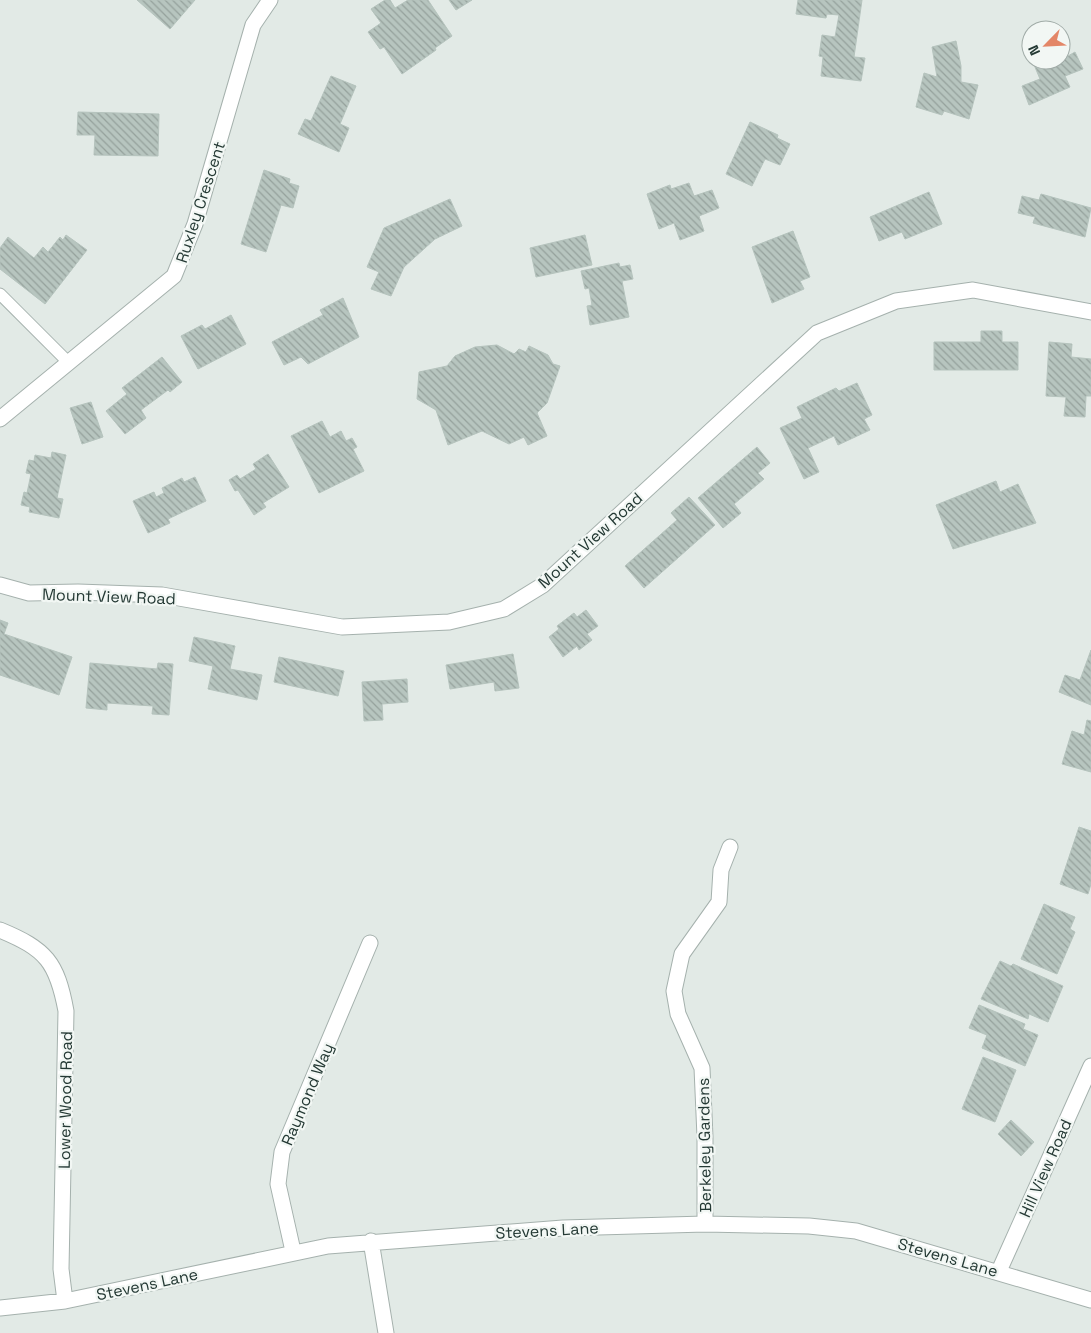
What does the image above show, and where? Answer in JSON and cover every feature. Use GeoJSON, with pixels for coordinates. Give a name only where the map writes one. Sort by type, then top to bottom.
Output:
{"type":"FeatureCollection","features":[{"type":"Feature","properties":{"kind":"street","name":"Ruxley Crescent"},"geometry":{"type":"LineString","coordinates":[[69,363],[174,276],[195,224],[253,25],[270,0]]}},
{"type":"Feature","properties":{"kind":"street","name":"Mount View Road"},"geometry":{"type":"LineString","coordinates":[[0,584],[30,593],[78,592],[162,595],[342,627],[449,622],[504,609],[543,585],[817,333],[896,301],[973,290],[1091,312]]}},
{"type":"Feature","properties":{"kind":"street"},"geometry":{"type":"LineString","coordinates":[[0,419],[69,363]]}},
{"type":"Feature","properties":{"kind":"street","name":"Berkeley Gardens"},"geometry":{"type":"LineString","coordinates":[[705,1224],[705,1137],[702,1068],[678,1014],[674,991],[682,954],[719,902],[721,870],[730,847]]}},
{"type":"Feature","properties":{"kind":"street","name":"Lower Wood Road"},"geometry":{"type":"LineString","coordinates":[[0,930],[26,941],[50,960],[61,983],[66,1011],[61,1269],[65,1301]]}},
{"type":"Feature","properties":{"kind":"street","name":"Raymond Way"},"geometry":{"type":"LineString","coordinates":[[293,1251],[278,1184],[282,1152],[370,943]]}},
{"type":"Feature","properties":{"kind":"street","name":"Hill View Road"},"geometry":{"type":"LineString","coordinates":[[999,1271],[1091,1066]]}},
{"type":"Feature","properties":{"kind":"street","name":"Stevens Lane"},"geometry":{"type":"LineString","coordinates":[[0,1308],[65,1301],[293,1251],[371,1241],[564,1228],[705,1224],[809,1226],[856,1231],[999,1271],[1091,1300]]}},
{"type":"Feature","properties":{"kind":"street"},"geometry":{"type":"LineString","coordinates":[[371,1241],[386,1333]]}},
{"type":"Feature","properties":{"kind":"lane"},"geometry":{"type":"LineString","coordinates":[[0,294],[69,363]]}},
{"type":"Feature","properties":{"kind":"building"},"geometry":{"type":"Polygon","coordinates":[[[137,0],[195,0],[170,29],[137,0]]]}},
{"type":"Feature","properties":{"kind":"building"},"geometry":{"type":"Polygon","coordinates":[[[385,0],[390,0],[395,8],[408,0],[428,0],[452,36],[402,74],[384,47],[380,49],[368,32],[381,23],[371,9],[385,0]]]}},
{"type":"Feature","properties":{"kind":"building"},"geometry":{"type":"Polygon","coordinates":[[[449,0],[472,0],[456,10],[449,0]]]}},
{"type":"Feature","properties":{"kind":"building"},"geometry":{"type":"Polygon","coordinates":[[[798,0],[862,0],[854,57],[865,58],[861,81],[821,76],[823,57],[819,56],[822,35],[835,37],[839,15],[827,14],[826,18],[796,14],[798,0]]]}},
{"type":"Feature","properties":{"kind":"building"},"geometry":{"type":"Polygon","coordinates":[[[956,41],[961,66],[961,82],[978,85],[969,119],[944,111],[942,115],[916,107],[924,73],[937,77],[932,47],[956,41]]]}},
{"type":"Feature","properties":{"kind":"building"},"geometry":{"type":"Polygon","coordinates":[[[1075,52],[1083,69],[1065,76],[1070,87],[1029,105],[1022,86],[1040,79],[1036,70],[1071,70],[1071,54],[1075,52]]]}},
{"type":"Feature","properties":{"kind":"building"},"geometry":{"type":"Polygon","coordinates":[[[331,76],[356,86],[340,124],[349,128],[339,152],[298,134],[305,119],[311,121],[331,76]]]}},
{"type":"Feature","properties":{"kind":"building"},"geometry":{"type":"Polygon","coordinates":[[[78,112],[159,114],[158,156],[94,155],[95,135],[77,135],[78,112]]]}},
{"type":"Feature","properties":{"kind":"building"},"geometry":{"type":"Polygon","coordinates":[[[750,122],[778,135],[777,138],[790,144],[780,165],[765,159],[752,186],[726,174],[750,122]]]}},
{"type":"Feature","properties":{"kind":"building"},"geometry":{"type":"Polygon","coordinates":[[[264,170],[290,179],[289,183],[299,186],[293,208],[281,205],[266,252],[241,244],[264,170]]]}},
{"type":"Feature","properties":{"kind":"building"},"geometry":{"type":"Polygon","coordinates":[[[689,183],[694,196],[712,190],[719,208],[699,216],[704,231],[680,240],[674,223],[659,229],[647,194],[670,185],[671,189],[689,183]]]}},
{"type":"Feature","properties":{"kind":"building"},"geometry":{"type":"Polygon","coordinates":[[[929,192],[942,224],[905,239],[902,232],[879,241],[870,217],[929,192]]]}},
{"type":"Feature","properties":{"kind":"building"},"geometry":{"type":"Polygon","coordinates":[[[1041,194],[1091,208],[1085,237],[1033,223],[1035,217],[1018,213],[1022,196],[1039,200],[1041,194]]]}},
{"type":"Feature","properties":{"kind":"building"},"geometry":{"type":"Polygon","coordinates":[[[450,199],[462,226],[435,239],[404,267],[391,296],[371,289],[379,272],[367,267],[384,228],[450,199]]]}},
{"type":"Feature","properties":{"kind":"building"},"geometry":{"type":"Polygon","coordinates":[[[793,231],[810,277],[800,281],[804,289],[772,303],[752,247],[793,231]]]}},
{"type":"Feature","properties":{"kind":"building"},"geometry":{"type":"Polygon","coordinates":[[[66,235],[87,250],[45,304],[0,269],[0,248],[8,237],[34,258],[43,247],[48,252],[60,237],[63,240],[66,235]]]}},
{"type":"Feature","properties":{"kind":"building"},"geometry":{"type":"Polygon","coordinates":[[[585,235],[592,265],[536,277],[530,248],[585,235]]]}},
{"type":"Feature","properties":{"kind":"building"},"geometry":{"type":"Polygon","coordinates":[[[619,263],[620,267],[630,265],[633,279],[622,281],[629,317],[590,325],[587,306],[592,305],[589,288],[585,289],[581,271],[619,263]]]}},
{"type":"Feature","properties":{"kind":"building"},"geometry":{"type":"Polygon","coordinates":[[[343,298],[359,337],[308,364],[301,357],[284,365],[272,342],[323,315],[320,310],[343,298]]]}},
{"type":"Feature","properties":{"kind":"building"},"geometry":{"type":"Polygon","coordinates":[[[231,315],[246,344],[198,369],[181,336],[202,325],[205,329],[231,315]]]}},
{"type":"Feature","properties":{"kind":"building"},"geometry":{"type":"Polygon","coordinates":[[[981,331],[1002,331],[1002,342],[1018,342],[1018,370],[934,370],[934,342],[981,342],[981,331]]]}},
{"type":"Feature","properties":{"kind":"building"},"geometry":{"type":"Polygon","coordinates":[[[1049,342],[1072,344],[1071,357],[1091,359],[1091,396],[1086,396],[1085,417],[1064,416],[1066,397],[1046,396],[1049,342]]]}},
{"type":"Feature","properties":{"kind":"building"},"geometry":{"type":"Polygon","coordinates":[[[497,345],[514,354],[519,349],[526,352],[529,346],[548,355],[553,364],[560,366],[547,403],[537,413],[547,436],[528,445],[524,437],[509,444],[482,431],[448,445],[436,410],[417,399],[419,372],[447,366],[455,356],[475,347],[497,345]]]}},
{"type":"Feature","properties":{"kind":"building"},"geometry":{"type":"Polygon","coordinates":[[[162,357],[182,382],[141,410],[146,418],[125,434],[106,411],[127,394],[122,388],[162,357]]]}},
{"type":"Feature","properties":{"kind":"building"},"geometry":{"type":"Polygon","coordinates":[[[857,383],[872,415],[864,419],[870,430],[838,445],[834,436],[808,448],[819,472],[804,479],[780,428],[802,418],[797,407],[836,388],[839,391],[857,383]]]}},
{"type":"Feature","properties":{"kind":"building"},"geometry":{"type":"Polygon","coordinates":[[[91,402],[103,437],[82,444],[70,408],[91,402]]]}},
{"type":"Feature","properties":{"kind":"building"},"geometry":{"type":"Polygon","coordinates":[[[322,421],[330,437],[341,431],[346,441],[352,438],[357,447],[353,449],[364,471],[319,493],[291,436],[322,421]]]}},
{"type":"Feature","properties":{"kind":"building"},"geometry":{"type":"Polygon","coordinates":[[[757,447],[770,463],[758,473],[764,479],[734,504],[741,513],[723,528],[698,498],[757,447]]]}},
{"type":"Feature","properties":{"kind":"building"},"geometry":{"type":"Polygon","coordinates":[[[52,452],[66,455],[57,498],[63,499],[59,518],[29,512],[30,507],[21,505],[24,492],[27,493],[31,474],[26,473],[29,460],[34,461],[35,455],[51,458],[52,452]]]}},
{"type":"Feature","properties":{"kind":"building"},"geometry":{"type":"Polygon","coordinates":[[[268,454],[289,487],[263,503],[266,507],[254,515],[238,490],[235,491],[229,480],[237,475],[240,479],[256,469],[253,464],[268,454]]]}},
{"type":"Feature","properties":{"kind":"building"},"geometry":{"type":"Polygon","coordinates":[[[195,477],[206,501],[168,519],[170,523],[148,533],[133,501],[154,492],[156,497],[164,493],[162,488],[182,478],[184,482],[195,477]]]}},
{"type":"Feature","properties":{"kind":"building"},"geometry":{"type":"Polygon","coordinates":[[[996,481],[1000,492],[1018,484],[1036,523],[953,549],[936,505],[996,481]]]}},
{"type":"Feature","properties":{"kind":"building"},"geometry":{"type":"Polygon","coordinates":[[[689,497],[715,525],[644,588],[625,566],[677,520],[671,513],[689,497]]]}},
{"type":"Feature","properties":{"kind":"building"},"geometry":{"type":"Polygon","coordinates":[[[586,610],[598,626],[587,634],[592,640],[579,650],[577,646],[563,657],[549,637],[559,629],[557,626],[574,613],[577,617],[586,610]]]}},
{"type":"Feature","properties":{"kind":"building"},"geometry":{"type":"Polygon","coordinates":[[[0,620],[8,623],[4,634],[72,657],[59,695],[0,675],[0,620]]]}},
{"type":"Feature","properties":{"kind":"building"},"geometry":{"type":"Polygon","coordinates":[[[194,637],[235,646],[230,669],[262,675],[257,700],[208,689],[213,666],[189,661],[194,637]]]}},
{"type":"Feature","properties":{"kind":"building"},"geometry":{"type":"Polygon","coordinates":[[[1091,650],[1091,705],[1059,692],[1065,675],[1080,680],[1091,650]]]}},
{"type":"Feature","properties":{"kind":"building"},"geometry":{"type":"Polygon","coordinates":[[[513,654],[519,688],[495,691],[494,682],[450,689],[446,665],[513,654]]]}},
{"type":"Feature","properties":{"kind":"building"},"geometry":{"type":"Polygon","coordinates":[[[279,657],[344,671],[338,696],[274,682],[279,657]]]}},
{"type":"Feature","properties":{"kind":"building"},"geometry":{"type":"Polygon","coordinates":[[[90,663],[157,669],[158,663],[173,664],[169,715],[152,714],[153,706],[107,703],[107,710],[86,708],[90,663]]]}},
{"type":"Feature","properties":{"kind":"building"},"geometry":{"type":"Polygon","coordinates":[[[407,679],[408,702],[382,704],[383,720],[364,721],[362,682],[407,679]]]}},
{"type":"Feature","properties":{"kind":"building"},"geometry":{"type":"Polygon","coordinates":[[[1087,720],[1091,721],[1091,772],[1062,764],[1072,731],[1084,735],[1087,720]]]}},
{"type":"Feature","properties":{"kind":"building"},"geometry":{"type":"Polygon","coordinates":[[[1079,827],[1091,831],[1091,884],[1088,894],[1060,884],[1079,827]]]}},
{"type":"Feature","properties":{"kind":"building"},"geometry":{"type":"Polygon","coordinates":[[[1044,904],[1075,917],[1070,929],[1075,932],[1057,974],[1021,959],[1044,904]]]}},
{"type":"Feature","properties":{"kind":"building"},"geometry":{"type":"Polygon","coordinates":[[[1000,961],[1011,966],[1013,964],[1063,986],[1048,1022],[1029,1014],[1028,1019],[981,999],[1000,961]]]}},
{"type":"Feature","properties":{"kind":"building"},"geometry":{"type":"Polygon","coordinates":[[[979,1005],[1025,1024],[1023,1029],[1038,1035],[1025,1066],[982,1048],[987,1035],[969,1028],[979,1005]]]}},
{"type":"Feature","properties":{"kind":"building"},"geometry":{"type":"Polygon","coordinates":[[[983,1057],[1016,1070],[995,1122],[962,1109],[983,1057]]]}},
{"type":"Feature","properties":{"kind":"building"},"geometry":{"type":"Polygon","coordinates":[[[1011,1120],[1034,1142],[1021,1156],[998,1134],[1011,1120]]]}}]}
